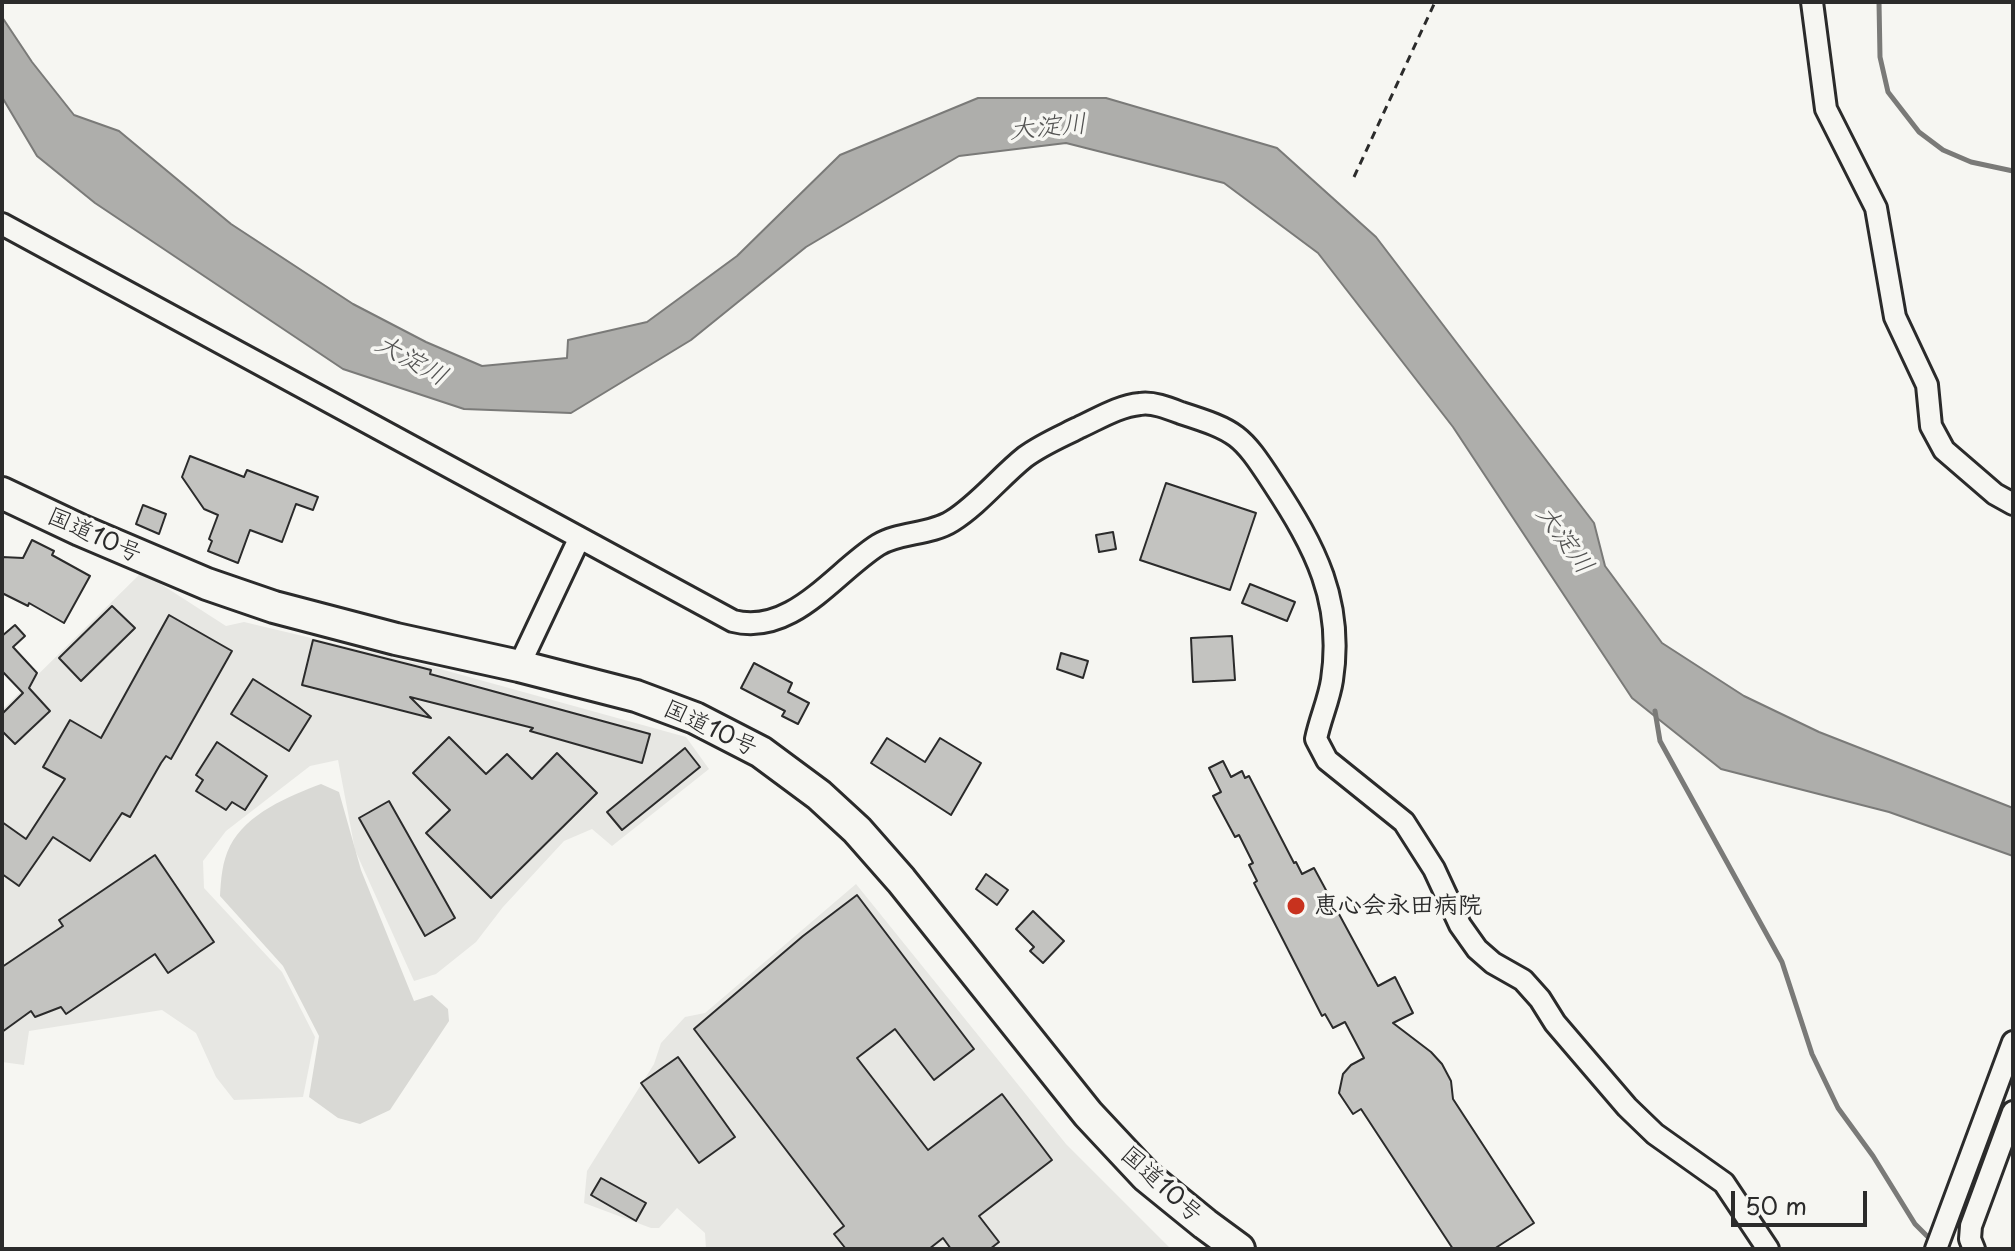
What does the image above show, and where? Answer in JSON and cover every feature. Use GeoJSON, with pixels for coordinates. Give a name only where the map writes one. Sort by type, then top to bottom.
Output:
{"type":"FeatureCollection","features":[{"type":"Feature","properties":{"kind":"highway","name":"国道10号"},"geometry":{"type":"LineString","coordinates":[[2,493],[148,560],[274,607],[636,696],[695,718],[761,752],[819,795],[857,830],[901,880],[1088,1114],[1146,1176],[1239,1249]]}},
{"type":"Feature","properties":{"kind":"street"},"geometry":{"type":"LineString","coordinates":[[1812,2],[1826,109],[1876,208],[1895,317],[1927,385],[1931,426],[1944,450],[1995,494],[2013,504]]}},
{"type":"Feature","properties":{"kind":"street"},"geometry":{"type":"LineString","coordinates":[[2,224],[579,539],[733,621],[747,624],[764,622],[793,611],[880,544],[951,522],[1026,456],[1116,410],[1141,403],[1161,406],[1225,427],[1252,450],[1304,530],[1320,565],[1332,605],[1335,633],[1332,682],[1316,739],[1327,760],[1404,822],[1434,869],[1460,925],[1477,949],[1493,963],[1523,980],[1555,1023],[1627,1107],[1655,1134],[1724,1183],[1768,1249]]}},
{"type":"Feature","properties":{"kind":"street"},"geometry":{"type":"LineString","coordinates":[[519,666],[579,539]]}},
{"type":"Feature","properties":{"kind":"street"},"geometry":{"type":"LineString","coordinates":[[1936,1249],[2013,1042]]}},
{"type":"Feature","properties":{"kind":"street"},"geometry":{"type":"LineString","coordinates":[[1974,1249],[1970,1239],[1971,1226],[2013,1112]]}},
{"type":"Feature","properties":{"kind":"path"},"geometry":{"type":"LineString","coordinates":[[1354,177],[1435,2]]}},
{"type":"Feature","properties":{"kind":"shaded area"},"geometry":{"type":"Polygon","coordinates":[[[142,572],[226,626],[244,622],[433,667],[686,737],[709,769],[612,846],[592,829],[564,841],[503,907],[476,942],[436,974],[414,981],[355,850],[338,760],[310,766],[226,831],[203,861],[204,888],[282,972],[315,1037],[303,1097],[234,1100],[216,1077],[196,1033],[162,1010],[29,1031],[24,1065],[2,1062],[2,710],[142,572]]]}},
{"type":"Feature","properties":{"kind":"shaded area"},"geometry":{"type":"Polygon","coordinates":[[[321,784],[339,792],[361,870],[414,1001],[432,995],[448,1009],[449,1021],[390,1110],[360,1124],[338,1118],[309,1097],[319,1036],[283,966],[220,896],[225,858],[246,824],[296,794],[321,784]]]}},
{"type":"Feature","properties":{"kind":"shaded area"},"geometry":{"type":"Polygon","coordinates":[[[856,884],[1066,1144],[1171,1249],[706,1249],[705,1233],[677,1208],[659,1228],[651,1228],[584,1203],[587,1171],[654,1064],[661,1043],[685,1017],[705,1013],[856,884]]]}},
{"type":"Feature","properties":{"kind":"water","name":"大淀川"},"geometry":{"type":"Polygon","coordinates":[[[2,17],[32,62],[74,115],[119,131],[231,224],[353,304],[426,342],[482,366],[567,358],[568,340],[647,322],[737,256],[840,155],[978,98],[1106,98],[1277,148],[1376,237],[1594,523],[1605,566],[1662,643],[1744,696],[1819,732],[2013,808],[2013,856],[1889,812],[1721,769],[1632,698],[1453,427],[1318,253],[1224,183],[1066,143],[959,156],[806,247],[691,340],[571,413],[464,409],[343,369],[95,203],[37,156],[2,97],[2,17]]]}},
{"type":"Feature","properties":{"kind":"building"},"geometry":{"type":"Polygon","coordinates":[[[190,456],[244,477],[247,470],[318,497],[313,510],[296,504],[282,542],[250,530],[238,563],[208,551],[218,515],[204,509],[182,477],[190,456]]]}},
{"type":"Feature","properties":{"kind":"building"},"geometry":{"type":"Polygon","coordinates":[[[1166,483],[1256,513],[1230,590],[1140,560],[1166,483]]]}},
{"type":"Feature","properties":{"kind":"building"},"geometry":{"type":"Polygon","coordinates":[[[143,505],[166,514],[159,534],[136,524],[143,505]]]}},
{"type":"Feature","properties":{"kind":"building"},"geometry":{"type":"Polygon","coordinates":[[[1113,532],[1116,549],[1099,552],[1096,535],[1113,532]]]}},
{"type":"Feature","properties":{"kind":"building"},"geometry":{"type":"Polygon","coordinates":[[[32,540],[90,576],[64,623],[29,603],[28,606],[2,593],[2,557],[23,558],[32,540]]]}},
{"type":"Feature","properties":{"kind":"building"},"geometry":{"type":"Polygon","coordinates":[[[1250,584],[1295,602],[1287,621],[1242,603],[1250,584]]]}},
{"type":"Feature","properties":{"kind":"building"},"geometry":{"type":"Polygon","coordinates":[[[112,606],[135,628],[81,681],[59,658],[112,606]]]}},
{"type":"Feature","properties":{"kind":"building"},"geometry":{"type":"Polygon","coordinates":[[[169,615],[232,651],[171,759],[166,756],[161,763],[130,817],[122,813],[90,861],[53,837],[19,886],[2,874],[2,822],[26,839],[65,779],[43,767],[70,720],[101,738],[169,615]]]}},
{"type":"Feature","properties":{"kind":"building"},"geometry":{"type":"Polygon","coordinates":[[[15,625],[25,636],[13,647],[37,673],[29,688],[50,711],[15,744],[2,731],[2,714],[23,693],[2,671],[2,636],[15,625]]]}},
{"type":"Feature","properties":{"kind":"building"},"geometry":{"type":"Polygon","coordinates":[[[1232,636],[1235,680],[1193,682],[1191,638],[1232,636]]]}},
{"type":"Feature","properties":{"kind":"building"},"geometry":{"type":"Polygon","coordinates":[[[313,640],[431,670],[430,674],[650,734],[642,763],[530,731],[533,728],[410,697],[431,718],[302,685],[313,640]]]}},
{"type":"Feature","properties":{"kind":"building"},"geometry":{"type":"Polygon","coordinates":[[[1061,653],[1088,661],[1083,678],[1057,669],[1061,653]]]}},
{"type":"Feature","properties":{"kind":"building"},"geometry":{"type":"Polygon","coordinates":[[[754,663],[792,683],[788,692],[809,703],[798,724],[782,716],[785,711],[741,688],[754,663]]]}},
{"type":"Feature","properties":{"kind":"building"},"geometry":{"type":"Polygon","coordinates":[[[253,679],[311,716],[289,751],[231,714],[253,679]]]}},
{"type":"Feature","properties":{"kind":"building"},"geometry":{"type":"Polygon","coordinates":[[[449,737],[486,774],[507,754],[532,779],[557,753],[597,793],[491,898],[426,833],[450,810],[413,773],[449,737]]]}},
{"type":"Feature","properties":{"kind":"building"},"geometry":{"type":"Polygon","coordinates":[[[887,738],[925,762],[940,738],[981,763],[951,815],[871,763],[887,738]]]}},
{"type":"Feature","properties":{"kind":"building"},"geometry":{"type":"Polygon","coordinates":[[[217,742],[267,776],[245,810],[232,802],[226,810],[196,791],[203,780],[196,775],[217,742]]]}},
{"type":"Feature","properties":{"kind":"building"},"geometry":{"type":"Polygon","coordinates":[[[685,748],[700,767],[622,830],[607,812],[685,748]]]}},
{"type":"Feature","properties":{"kind":"building"},"geometry":{"type":"Polygon","coordinates":[[[1223,761],[1231,777],[1242,771],[1245,778],[1249,776],[1302,874],[1314,868],[1378,986],[1395,977],[1413,1013],[1393,1023],[1442,1064],[1451,1081],[1453,1099],[1534,1223],[1494,1249],[1453,1249],[1361,1109],[1353,1114],[1339,1093],[1343,1074],[1364,1058],[1345,1022],[1333,1028],[1325,1014],[1322,1016],[1254,883],[1257,881],[1249,865],[1253,863],[1213,796],[1221,792],[1209,768],[1223,761]]]}},
{"type":"Feature","properties":{"kind":"building"},"geometry":{"type":"Polygon","coordinates":[[[389,801],[455,918],[425,936],[359,818],[389,801]]]}},
{"type":"Feature","properties":{"kind":"building"},"geometry":{"type":"Polygon","coordinates":[[[155,855],[214,942],[168,973],[155,954],[66,1014],[61,1007],[35,1017],[31,1011],[2,1032],[2,967],[63,926],[59,920],[155,855]]]}},
{"type":"Feature","properties":{"kind":"building"},"geometry":{"type":"Polygon","coordinates":[[[986,874],[1008,890],[997,905],[976,889],[986,874]]]}},
{"type":"Feature","properties":{"kind":"building"},"geometry":{"type":"Polygon","coordinates":[[[857,895],[974,1049],[934,1080],[895,1029],[857,1058],[928,1150],[1002,1094],[1052,1160],[979,1216],[999,1242],[990,1249],[951,1249],[943,1238],[929,1249],[846,1249],[834,1234],[844,1226],[694,1029],[803,936],[857,895]]]}},
{"type":"Feature","properties":{"kind":"building"},"geometry":{"type":"Polygon","coordinates":[[[1033,911],[1064,941],[1043,963],[1030,951],[1034,947],[1016,929],[1033,911]]]}},
{"type":"Feature","properties":{"kind":"building"},"geometry":{"type":"Polygon","coordinates":[[[678,1057],[735,1137],[699,1163],[641,1083],[678,1057]]]}},
{"type":"Feature","properties":{"kind":"building"},"geometry":{"type":"Polygon","coordinates":[[[601,1178],[646,1203],[636,1221],[591,1195],[601,1178]]]}},
{"type":"Feature","properties":{"kind":"waterway"},"geometry":{"type":"LineString","coordinates":[[1879,2],[1880,57],[1888,92],[1919,132],[1943,150],[1971,162],[2013,171]]}},
{"type":"Feature","properties":{"kind":"waterway"},"geometry":{"type":"LineString","coordinates":[[1655,711],[1660,741],[1782,962],[1812,1054],[1838,1108],[1873,1156],[1915,1224],[1934,1243]]}},
{"type":"Feature","properties":{"kind":"place","name":"恵心会永田病院"},"geometry":{"type":"Point","coordinates":[1296,906]}}]}
